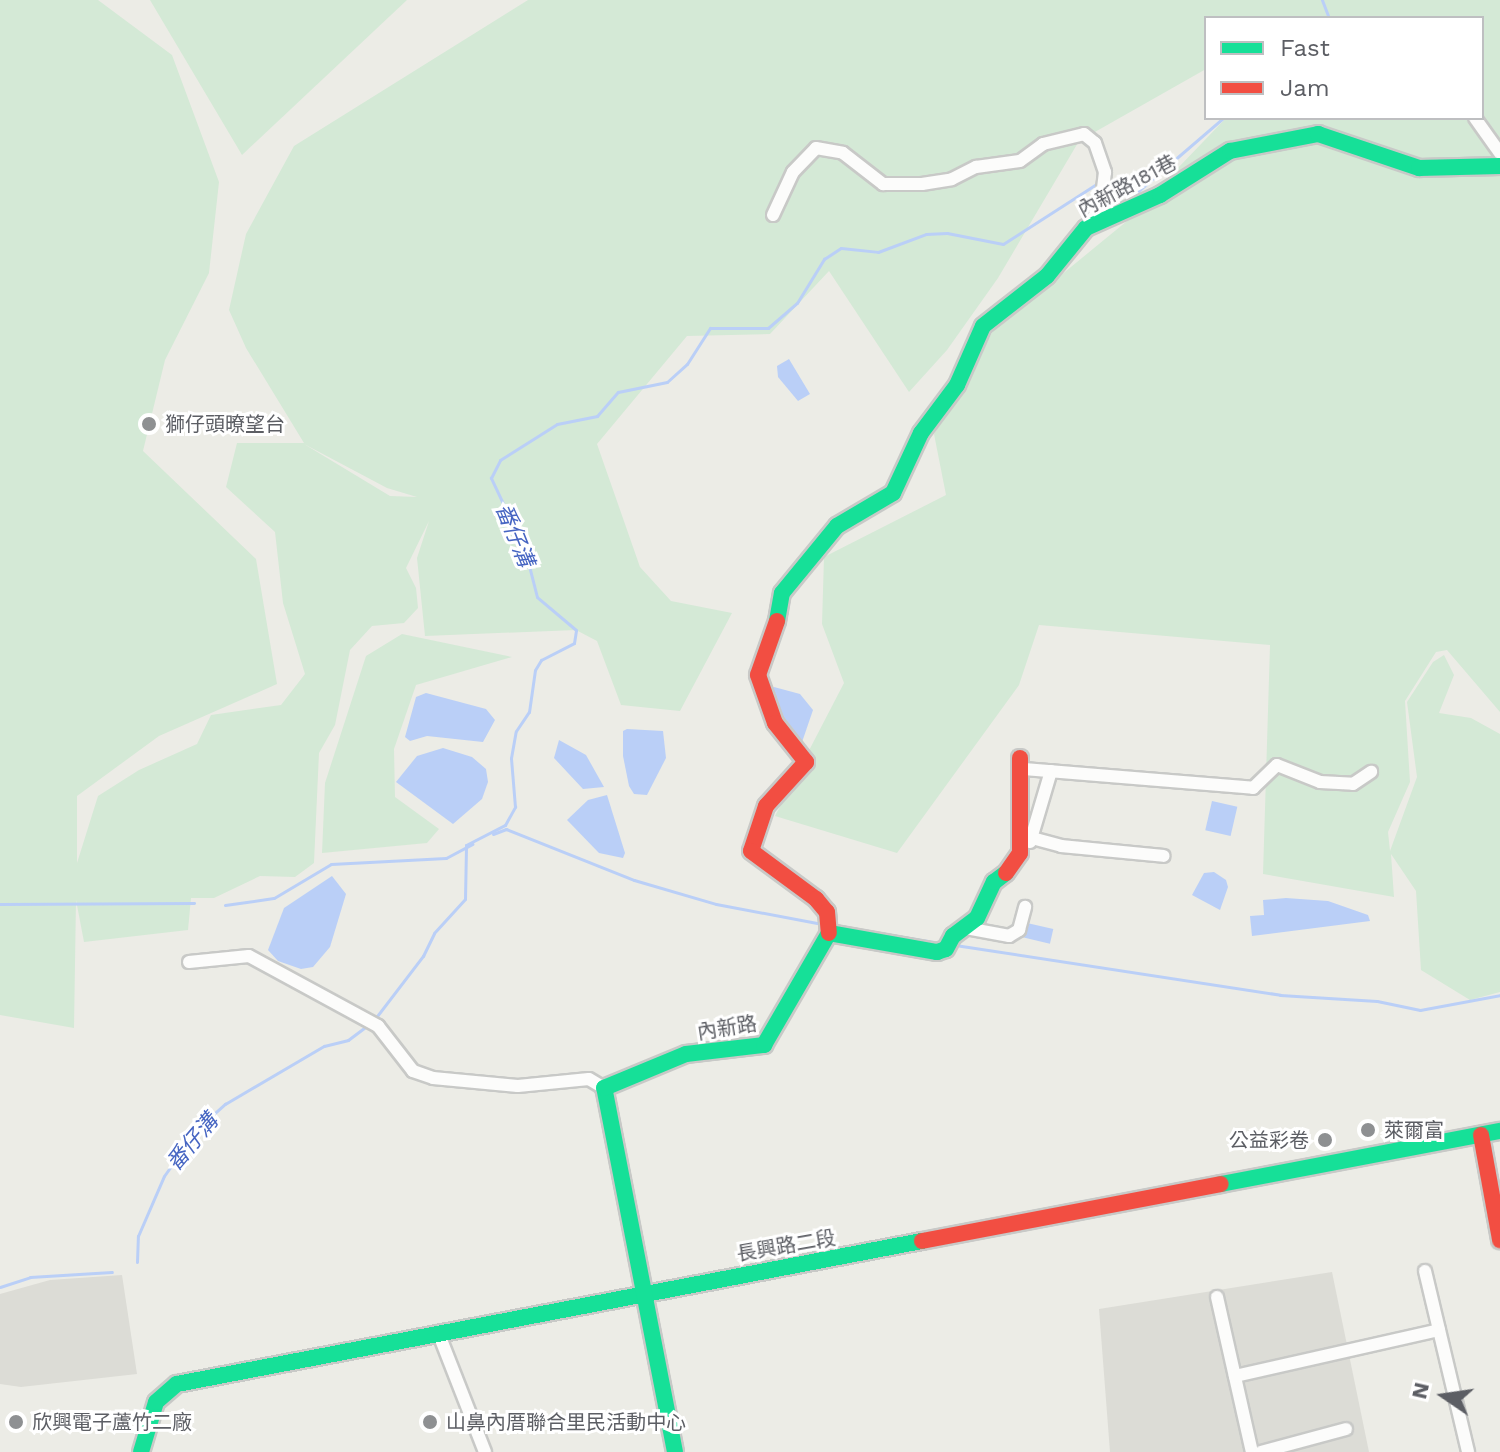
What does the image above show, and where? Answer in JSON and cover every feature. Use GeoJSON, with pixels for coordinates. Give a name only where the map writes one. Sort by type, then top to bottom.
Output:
{"type":"FeatureCollection","features":[{"type":"Feature","properties":{"kind":"street"},"geometry":{"type":"LineString","coordinates":[[1476,120],[1500,153]]}},
{"type":"Feature","properties":{"kind":"street"},"geometry":{"type":"LineString","coordinates":[[773,215],[793,172],[816,148],[843,153],[883,184],[922,184],[952,179],[976,167],[1020,161],[1043,144],[1084,134],[1095,143],[1105,172],[1101,206],[1086,228]]}},
{"type":"Feature","properties":{"kind":"street","name":"內新路181巷"},"geometry":{"type":"LineString","coordinates":[[829,933],[827,912],[816,899],[751,851],[766,806],[806,762],[775,723],[758,675],[774,639],[782,593],[837,526],[893,493],[921,433],[957,385],[983,326],[1047,276],[1086,228],[1182,183],[1215,155],[1318,134],[1419,168],[1500,166]]}},
{"type":"Feature","properties":{"kind":"street"},"geometry":{"type":"LineString","coordinates":[[1026,842],[1018,789],[1022,764],[1051,771],[1253,788],[1277,765],[1320,782],[1353,784],[1371,772]]}},
{"type":"Feature","properties":{"kind":"street"},"geometry":{"type":"LineString","coordinates":[[829,933],[937,952],[977,918],[994,882],[1011,870],[1026,842],[1051,771]]}},
{"type":"Feature","properties":{"kind":"street"},"geometry":{"type":"LineString","coordinates":[[1026,842],[1164,856]]}},
{"type":"Feature","properties":{"kind":"street"},"geometry":{"type":"LineString","coordinates":[[966,928],[1009,936],[1019,930],[1025,907]]}},
{"type":"Feature","properties":{"kind":"street","name":"內新路"},"geometry":{"type":"LineString","coordinates":[[604,1088],[672,1058],[764,1045],[772,1039],[829,933]]}},
{"type":"Feature","properties":{"kind":"street"},"geometry":{"type":"LineString","coordinates":[[189,962],[249,956],[378,1026],[413,1071],[433,1078],[518,1086],[589,1079],[604,1088],[648,1291],[675,1452]]}},
{"type":"Feature","properties":{"kind":"street","name":"長興路二段"},"geometry":{"type":"LineString","coordinates":[[141,1452],[156,1402],[177,1384],[648,1291],[1500,1131]]}},
{"type":"Feature","properties":{"kind":"street"},"geometry":{"type":"LineString","coordinates":[[1481,1135],[1500,1240]]}},
{"type":"Feature","properties":{"kind":"street"},"geometry":{"type":"LineString","coordinates":[[1425,1271],[1468,1452]]}},
{"type":"Feature","properties":{"kind":"street"},"geometry":{"type":"LineString","coordinates":[[1217,1297],[1252,1452]]}},
{"type":"Feature","properties":{"kind":"street"},"geometry":{"type":"LineString","coordinates":[[1235,1376],[1439,1330]]}},
{"type":"Feature","properties":{"kind":"street"},"geometry":{"type":"LineString","coordinates":[[438,1332],[485,1452]]}},
{"type":"Feature","properties":{"kind":"street"},"geometry":{"type":"LineString","coordinates":[[1261,1452],[1346,1429]]}},
{"type":"Feature","properties":{"kind":"shaded area"},"geometry":{"type":"Polygon","coordinates":[[[1332,1272],[1369,1452],[1110,1452],[1099,1309],[1332,1272]]]}},
{"type":"Feature","properties":{"kind":"shaded area","name":"欣興電子蘆竹二廠"},"geometry":{"type":"Polygon","coordinates":[[[122,1275],[137,1374],[21,1387],[0,1384],[0,1294],[50,1280],[122,1275]]]}},
{"type":"Feature","properties":{"kind":"green space"},"geometry":{"type":"Polygon","coordinates":[[[0,0],[98,0],[172,55],[219,182],[209,273],[165,360],[143,451],[256,559],[277,684],[159,736],[77,796],[77,863],[98,796],[139,770],[197,744],[211,715],[281,705],[305,674],[283,603],[275,532],[226,487],[237,443],[304,443],[246,348],[229,310],[246,234],[294,146],[528,0],[1500,0],[1500,712],[1447,650],[1436,652],[1405,701],[1410,782],[1388,832],[1390,851],[1417,777],[1407,702],[1433,662],[1444,655],[1454,675],[1439,713],[1471,718],[1500,734],[1500,992],[1470,1000],[1421,970],[1416,891],[1391,854],[1394,897],[1263,874],[1270,645],[1039,625],[1019,685],[897,853],[775,816],[844,683],[822,624],[824,557],[946,495],[934,434],[993,331],[1127,221],[1224,120],[1484,120],[1484,16],[1204,16],[1204,70],[1079,141],[998,278],[947,350],[909,392],[829,271],[770,334],[687,336],[597,444],[640,567],[671,601],[732,613],[680,711],[621,705],[597,641],[576,630],[425,636],[417,558],[429,521],[406,568],[416,588],[418,608],[404,623],[372,626],[350,650],[335,725],[319,753],[314,863],[295,877],[260,876],[214,898],[191,898],[188,930],[84,942],[76,900],[74,1028],[0,1015],[0,0]],[[304,444],[390,496],[417,497],[387,488],[304,444]]]}},
{"type":"Feature","properties":{"kind":"green space"},"geometry":{"type":"Polygon","coordinates":[[[150,0],[407,0],[242,155],[150,0]]]}},
{"type":"Feature","properties":{"kind":"green space"},"geometry":{"type":"Polygon","coordinates":[[[402,634],[512,657],[416,685],[394,749],[395,797],[439,829],[427,843],[322,853],[325,783],[366,656],[402,634]]]}},
{"type":"Feature","properties":{"kind":"water"},"geometry":{"type":"Polygon","coordinates":[[[789,359],[810,394],[798,401],[778,377],[777,366],[789,359]]]}},
{"type":"Feature","properties":{"kind":"water"},"geometry":{"type":"Polygon","coordinates":[[[774,687],[800,694],[813,710],[800,748],[766,691],[774,687]]]}},
{"type":"Feature","properties":{"kind":"water"},"geometry":{"type":"Polygon","coordinates":[[[426,693],[486,709],[495,720],[483,742],[427,736],[410,741],[405,737],[416,697],[426,693]]]}},
{"type":"Feature","properties":{"kind":"water"},"geometry":{"type":"Polygon","coordinates":[[[623,731],[663,731],[666,758],[647,795],[634,794],[629,786],[623,756],[623,731]]]}},
{"type":"Feature","properties":{"kind":"water"},"geometry":{"type":"Polygon","coordinates":[[[559,740],[586,755],[604,787],[583,789],[554,758],[559,740]]]}},
{"type":"Feature","properties":{"kind":"water"},"geometry":{"type":"Polygon","coordinates":[[[443,748],[472,757],[486,769],[488,782],[482,799],[453,824],[396,782],[417,756],[443,748]]]}},
{"type":"Feature","properties":{"kind":"water"},"geometry":{"type":"Polygon","coordinates":[[[607,795],[625,853],[623,858],[599,853],[567,820],[588,800],[607,795]]]}},
{"type":"Feature","properties":{"kind":"water"},"geometry":{"type":"Polygon","coordinates":[[[1212,801],[1237,807],[1231,836],[1205,830],[1212,801]]]}},
{"type":"Feature","properties":{"kind":"water"},"geometry":{"type":"Polygon","coordinates":[[[1214,872],[1226,880],[1228,887],[1220,910],[1192,895],[1204,873],[1214,872]]]}},
{"type":"Feature","properties":{"kind":"water"},"geometry":{"type":"Polygon","coordinates":[[[332,876],[346,894],[330,947],[313,967],[301,969],[278,961],[268,950],[284,908],[332,876]]]}},
{"type":"Feature","properties":{"kind":"water"},"geometry":{"type":"Polygon","coordinates":[[[1263,900],[1328,901],[1368,915],[1370,921],[1252,936],[1250,916],[1264,915],[1263,900]]]}},
{"type":"Feature","properties":{"kind":"water"},"geometry":{"type":"Polygon","coordinates":[[[1027,923],[1053,929],[1050,944],[1024,938],[1027,923]]]}},
{"type":"Feature","properties":{"kind":"waterway","name":"番仔溝"},"geometry":{"type":"LineString","coordinates":[[1322,0],[1328,16]]}},
{"type":"Feature","properties":{"kind":"waterway","name":"番仔溝"},"geometry":{"type":"LineString","coordinates":[[1108,183],[1120,194],[1137,192],[1221,120]]}},
{"type":"Feature","properties":{"kind":"waterway","name":"番仔溝"},"geometry":{"type":"LineString","coordinates":[[374,1020],[423,956],[434,933],[465,899],[466,845],[505,825],[515,807],[511,758],[516,731],[529,712],[535,670],[541,660],[574,643],[576,630],[537,597],[525,550],[491,478],[500,460],[557,424],[597,416],[618,392],[667,382],[687,364],[710,328],[768,328],[797,303],[824,259],[841,248],[878,252],[926,234],[947,233],[1003,244],[1101,181]]}},
{"type":"Feature","properties":{"kind":"waterway"},"geometry":{"type":"LineString","coordinates":[[493,834],[506,829],[634,880],[716,904],[822,924]]}},
{"type":"Feature","properties":{"kind":"waterway"},"geometry":{"type":"LineString","coordinates":[[225,905],[274,898],[331,864],[446,858],[472,844]]}},
{"type":"Feature","properties":{"kind":"waterway"},"geometry":{"type":"LineString","coordinates":[[0,904],[194,903]]}},
{"type":"Feature","properties":{"kind":"waterway"},"geometry":{"type":"LineString","coordinates":[[861,930],[940,943]]}},
{"type":"Feature","properties":{"kind":"waterway"},"geometry":{"type":"LineString","coordinates":[[955,945],[1280,995],[1377,1001],[1420,1010],[1500,995]]}},
{"type":"Feature","properties":{"kind":"waterway","name":"番仔溝"},"geometry":{"type":"LineString","coordinates":[[137,1262],[138,1236],[164,1176],[197,1129],[225,1104],[324,1046],[348,1040],[368,1025]]}},
{"type":"Feature","properties":{"kind":"waterway","name":"番仔溝"},"geometry":{"type":"LineString","coordinates":[[0,1287],[30,1277],[112,1272]]}},
{"type":"Feature","properties":{"kind":"traffic: fast"},"geometry":{"type":"LineString","coordinates":[[777,621],[782,593],[837,526],[893,493],[921,433],[957,385],[983,326],[1047,276],[1086,228],[1160,195],[1230,151],[1318,134],[1419,168],[1500,166]]}},
{"type":"Feature","properties":{"kind":"traffic: fast"},"geometry":{"type":"LineString","coordinates":[[675,1452],[604,1088],[686,1054],[764,1045],[829,933],[937,952],[946,949],[953,936],[977,918],[994,882],[1006,873]]}},
{"type":"Feature","properties":{"kind":"traffic: fast"},"geometry":{"type":"LineString","coordinates":[[1221,1184],[1500,1131]]}},
{"type":"Feature","properties":{"kind":"traffic: fast"},"geometry":{"type":"LineString","coordinates":[[141,1452],[156,1402],[177,1384],[922,1241]]}},
{"type":"Feature","properties":{"kind":"traffic: jam"},"geometry":{"type":"LineString","coordinates":[[777,621],[758,675],[775,723],[806,762],[766,806],[751,851],[816,899],[827,912],[829,933]]}},
{"type":"Feature","properties":{"kind":"traffic: jam"},"geometry":{"type":"LineString","coordinates":[[1006,873],[1020,853],[1020,758]]}},
{"type":"Feature","properties":{"kind":"traffic: jam"},"geometry":{"type":"LineString","coordinates":[[1481,1135],[1500,1240]]}},
{"type":"Feature","properties":{"kind":"traffic: jam"},"geometry":{"type":"LineString","coordinates":[[922,1241],[1221,1184]]}},
{"type":"Feature","properties":{"kind":"place","name":"獅仔頭暸望台"},"geometry":{"type":"Point","coordinates":[149,424]}},
{"type":"Feature","properties":{"kind":"place","name":"萊爾富"},"geometry":{"type":"Point","coordinates":[1368,1130]}},
{"type":"Feature","properties":{"kind":"place","name":"公益彩卷"},"geometry":{"type":"Point","coordinates":[1325,1140]}},
{"type":"Feature","properties":{"kind":"place","name":"欣興電子蘆竹二廠"},"geometry":{"type":"Point","coordinates":[16,1422]}},
{"type":"Feature","properties":{"kind":"place","name":"山鼻內厝聯合里民活動中心"},"geometry":{"type":"Point","coordinates":[430,1422]}}]}
